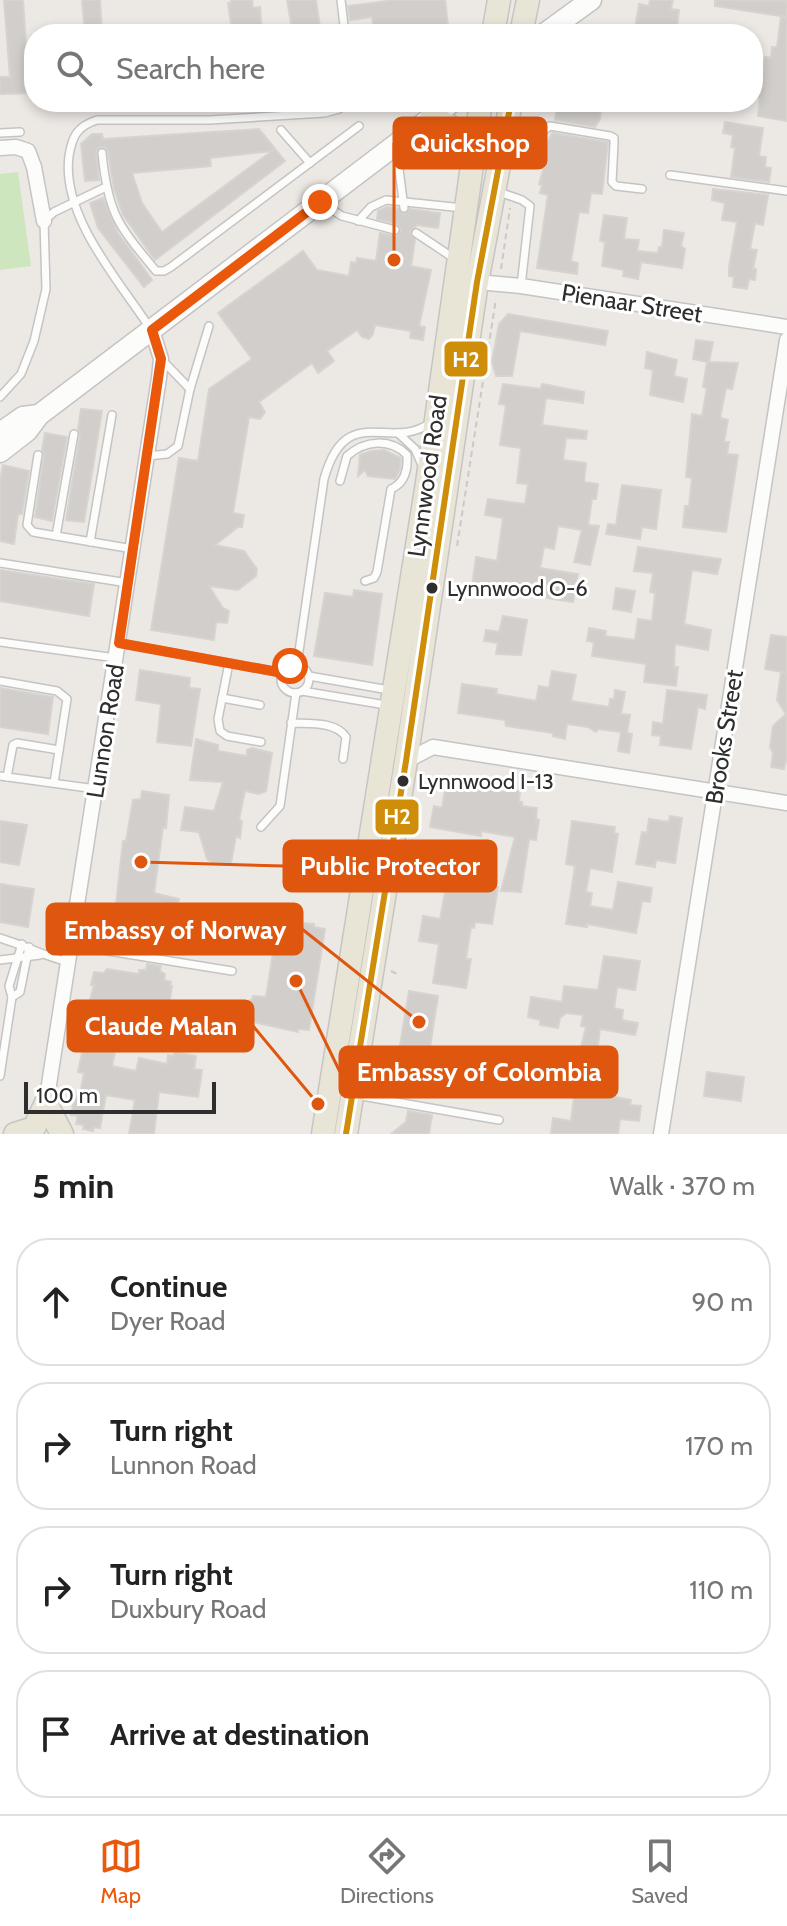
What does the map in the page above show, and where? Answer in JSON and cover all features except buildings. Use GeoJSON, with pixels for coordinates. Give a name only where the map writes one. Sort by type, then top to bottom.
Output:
{"type":"FeatureCollection","features":[{"type":"Feature","properties":{"kind":"main road"},"geometry":{"type":"LineString","coordinates":[[495,24],[499,0]]}},
{"type":"Feature","properties":{"kind":"main road"},"geometry":{"type":"LineString","coordinates":[[523,24],[528,0]]}},
{"type":"Feature","properties":{"kind":"main road"},"geometry":{"type":"LineString","coordinates":[[558,24],[591,0]]}},
{"type":"Feature","properties":{"kind":"main road"},"geometry":{"type":"LineString","coordinates":[[0,452],[27,431],[39,415],[439,112]]}},
{"type":"Feature","properties":{"kind":"main road","name":"Lynnwood Road"},"geometry":{"type":"LineString","coordinates":[[346,1134],[406,761],[404,705],[427,483],[480,112]]}},
{"type":"Feature","properties":{"kind":"main road","name":"Lynnwood Road"},"geometry":{"type":"LineString","coordinates":[[323,1134],[404,705],[509,112]]}},
{"type":"Feature","properties":{"kind":"main road"},"geometry":{"type":"LineString","coordinates":[[431,118],[445,122],[458,131],[473,158]]}},
{"type":"Feature","properties":{"kind":"main road"},"geometry":{"type":"LineString","coordinates":[[450,320],[458,310],[466,285],[477,282]]}},
{"type":"Feature","properties":{"kind":"main road"},"geometry":{"type":"LineString","coordinates":[[0,433],[23,417],[39,415]]}},
{"type":"Feature","properties":{"kind":"main road"},"geometry":{"type":"LineString","coordinates":[[15,1134],[34,1128],[46,1103]]}},
{"type":"Feature","properties":{"kind":"main road"},"geometry":{"type":"LineString","coordinates":[[46,1103],[62,1134]]}},
{"type":"Feature","properties":{"kind":"street"},"geometry":{"type":"LineString","coordinates":[[0,148],[16,147],[30,155],[44,221]]}},
{"type":"Feature","properties":{"kind":"street","name":"Pienaar Street"},"geometry":{"type":"LineString","coordinates":[[477,282],[787,327]]}},
{"type":"Feature","properties":{"kind":"street","name":"Lunnon Road"},"geometry":{"type":"LineString","coordinates":[[41,1134],[161,359],[152,330]]}},
{"type":"Feature","properties":{"kind":"street","name":"Brooks Street"},"geometry":{"type":"LineString","coordinates":[[661,1134],[787,340]]}},
{"type":"Feature","properties":{"kind":"street"},"geometry":{"type":"LineString","coordinates":[[404,705],[433,747]]}},
{"type":"Feature","properties":{"kind":"street"},"geometry":{"type":"LineString","coordinates":[[406,761],[433,747],[787,803]]}},
{"type":"Feature","properties":{"kind":"lane"},"geometry":{"type":"LineString","coordinates":[[343,0],[344,24]]}},
{"type":"Feature","properties":{"kind":"lane"},"geometry":{"type":"LineString","coordinates":[[152,330],[88,234],[74,203],[68,164],[75,133],[97,120],[209,120],[331,112]]}},
{"type":"Feature","properties":{"kind":"lane"},"geometry":{"type":"LineString","coordinates":[[102,153],[110,205],[118,223],[159,272],[171,267],[359,126]]}},
{"type":"Feature","properties":{"kind":"lane"},"geometry":{"type":"LineString","coordinates":[[506,133],[535,137],[550,126],[610,136],[614,138],[612,182],[616,186],[642,189]]}},
{"type":"Feature","properties":{"kind":"lane"},"geometry":{"type":"LineString","coordinates":[[281,130],[310,163]]}},
{"type":"Feature","properties":{"kind":"lane"},"geometry":{"type":"LineString","coordinates":[[0,133],[20,132]]}},
{"type":"Feature","properties":{"kind":"lane"},"geometry":{"type":"LineString","coordinates":[[396,144],[404,204]]}},
{"type":"Feature","properties":{"kind":"lane"},"geometry":{"type":"LineString","coordinates":[[670,175],[787,191]]}},
{"type":"Feature","properties":{"kind":"lane"},"geometry":{"type":"LineString","coordinates":[[0,397],[21,374],[34,341],[46,289],[44,221],[48,216],[106,187]]}},
{"type":"Feature","properties":{"kind":"lane"},"geometry":{"type":"LineString","coordinates":[[494,191],[522,200],[530,206],[521,286]]}},
{"type":"Feature","properties":{"kind":"lane"},"geometry":{"type":"LineString","coordinates":[[320,202],[332,212],[395,230]]}},
{"type":"Feature","properties":{"kind":"lane"},"geometry":{"type":"LineString","coordinates":[[358,221],[380,202],[465,208]]}},
{"type":"Feature","properties":{"kind":"lane"},"geometry":{"type":"LineString","coordinates":[[416,233],[457,260]]}},
{"type":"Feature","properties":{"kind":"lane"},"geometry":{"type":"LineString","coordinates":[[147,456],[167,454],[178,446],[190,389],[209,326]]}},
{"type":"Feature","properties":{"kind":"lane"},"geometry":{"type":"LineString","coordinates":[[161,359],[190,389]]}},
{"type":"Feature","properties":{"kind":"lane"},"geometry":{"type":"LineString","coordinates":[[90,542],[112,415]]}},
{"type":"Feature","properties":{"kind":"lane"},"geometry":{"type":"LineString","coordinates":[[297,665],[328,463],[340,445],[359,433],[380,430],[398,433],[421,429],[436,416]]}},
{"type":"Feature","properties":{"kind":"lane"},"geometry":{"type":"LineString","coordinates":[[398,433],[415,449],[427,483]]}},
{"type":"Feature","properties":{"kind":"lane"},"geometry":{"type":"LineString","coordinates":[[56,536],[74,434]]}},
{"type":"Feature","properties":{"kind":"lane"},"geometry":{"type":"LineString","coordinates":[[340,481],[343,463],[350,452],[364,445],[381,442],[397,446],[407,455],[404,477],[391,489],[377,572],[374,578],[365,581]]}},
{"type":"Feature","properties":{"kind":"lane"},"geometry":{"type":"LineString","coordinates":[[38,455],[27,525],[33,532],[133,549]]}},
{"type":"Feature","properties":{"kind":"lane"},"geometry":{"type":"LineString","coordinates":[[0,563],[128,583]]}},
{"type":"Feature","properties":{"kind":"lane"},"geometry":{"type":"LineString","coordinates":[[0,642],[116,658]]}},
{"type":"Feature","properties":{"kind":"lane"},"geometry":{"type":"LineString","coordinates":[[119,643],[283,673]]}},
{"type":"Feature","properties":{"kind":"lane"},"geometry":{"type":"LineString","coordinates":[[229,663],[218,719],[223,734],[261,742]]}},
{"type":"Feature","properties":{"kind":"lane"},"geometry":{"type":"LineString","coordinates":[[261,827],[280,806],[291,723],[299,692],[309,683],[305,668],[290,666],[283,673],[284,686],[299,692],[404,705]]}},
{"type":"Feature","properties":{"kind":"lane"},"geometry":{"type":"LineString","coordinates":[[309,676],[404,705]]}},
{"type":"Feature","properties":{"kind":"lane"},"geometry":{"type":"LineString","coordinates":[[0,681],[57,691],[67,699],[54,783]]}},
{"type":"Feature","properties":{"kind":"lane"},"geometry":{"type":"LineString","coordinates":[[222,698],[260,705]]}},
{"type":"Feature","properties":{"kind":"lane"},"geometry":{"type":"LineString","coordinates":[[291,723],[318,724],[341,730],[346,737],[343,759]]}},
{"type":"Feature","properties":{"kind":"lane"},"geometry":{"type":"LineString","coordinates":[[59,750],[22,743],[13,745],[4,776],[96,789]]}},
{"type":"Feature","properties":{"kind":"lane"},"geometry":{"type":"LineString","coordinates":[[0,938],[25,946],[40,955],[68,962]]}},
{"type":"Feature","properties":{"kind":"lane"},"geometry":{"type":"LineString","coordinates":[[71,945],[232,971]]}},
{"type":"Feature","properties":{"kind":"lane"},"geometry":{"type":"LineString","coordinates":[[0,1076],[12,997],[9,986],[25,946]]}},
{"type":"Feature","properties":{"kind":"lane"},"geometry":{"type":"LineString","coordinates":[[0,960],[40,955]]}},
{"type":"Feature","properties":{"kind":"lane"},"geometry":{"type":"LineString","coordinates":[[352,1094],[499,1120]]}},
{"type":"Feature","properties":{"kind":"green space"},"geometry":{"type":"Polygon","coordinates":[[[18,172],[31,266],[0,270],[0,174],[18,172]]]}},
{"type":"Feature","properties":{"kind":"transit line","name":"H2"},"geometry":{"type":"LineString","coordinates":[[346,1134],[406,761],[477,282],[509,112]]}},
{"type":"Feature","properties":{"kind":"place","name":"Quickshop"},"geometry":{"type":"Point","coordinates":[394,260]}},
{"type":"Feature","properties":{"kind":"place","name":"Lynnwood O-6"},"geometry":{"type":"Point","coordinates":[432,588]}},
{"type":"Feature","properties":{"kind":"place","name":"Lynnwood I-13"},"geometry":{"type":"Point","coordinates":[403,781]}},
{"type":"Feature","properties":{"kind":"place","name":"Public Protector"},"geometry":{"type":"Point","coordinates":[141,862]}},
{"type":"Feature","properties":{"kind":"place","name":"Embassy of Colombia"},"geometry":{"type":"Point","coordinates":[296,981]}},
{"type":"Feature","properties":{"kind":"place","name":"Embassy of Norway"},"geometry":{"type":"Point","coordinates":[419,1022]}},
{"type":"Feature","properties":{"kind":"place","name":"Claude Malan"},"geometry":{"type":"Point","coordinates":[318,1104]}},
{"type":"Feature","properties":{"kind":"route"},"geometry":{"type":"LineString","coordinates":[[290,666],[283,673],[119,643],[161,359],[152,330],[320,202]]}}]}
